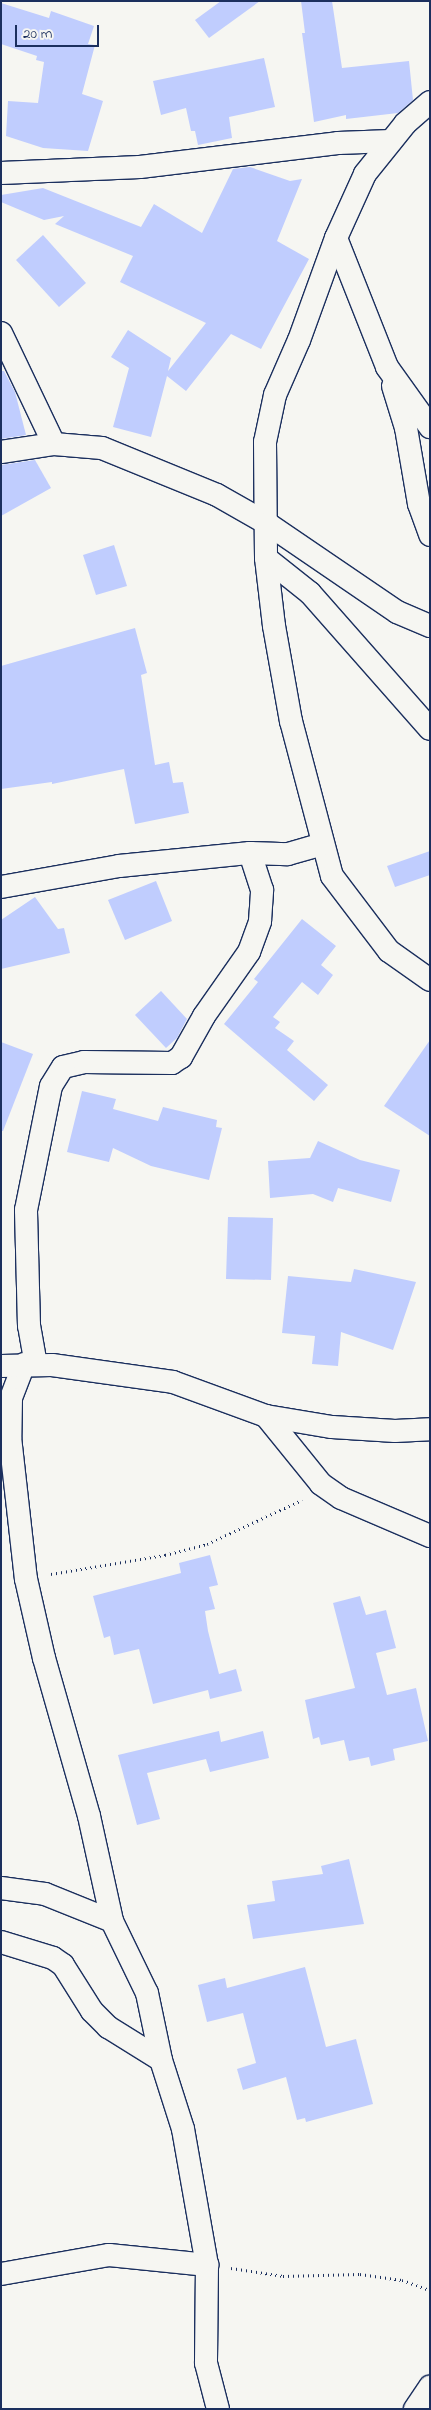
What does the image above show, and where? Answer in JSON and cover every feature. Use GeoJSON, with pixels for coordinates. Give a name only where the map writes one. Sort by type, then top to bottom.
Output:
{"type":"FeatureCollection","features":[{"type":"Feature","properties":{"kind":"street"},"geometry":{"type":"LineString","coordinates":[[430,102],[391,141],[365,174],[336,238],[275,395],[265,442],[268,524],[266,558],[291,721],[322,844],[332,876],[356,911],[388,951],[430,980]]}},
{"type":"Feature","properties":{"kind":"street"},"geometry":{"type":"LineString","coordinates":[[1,174],[140,167],[338,143],[391,141]]}},
{"type":"Feature","properties":{"kind":"street"},"geometry":{"type":"LineString","coordinates":[[336,238],[386,367],[406,428],[419,504],[430,536]]}},
{"type":"Feature","properties":{"kind":"street"},"geometry":{"type":"LineString","coordinates":[[1,333],[54,444]]}},
{"type":"Feature","properties":{"kind":"street"},"geometry":{"type":"LineString","coordinates":[[386,367],[430,426]]}},
{"type":"Feature","properties":{"kind":"street"},"geometry":{"type":"LineString","coordinates":[[1,452],[54,444],[102,448],[217,496],[268,524],[397,612],[430,626]]}},
{"type":"Feature","properties":{"kind":"street"},"geometry":{"type":"LineString","coordinates":[[266,558],[310,593],[430,729]]}},
{"type":"Feature","properties":{"kind":"street"},"geometry":{"type":"LineString","coordinates":[[1,888],[120,866],[250,853],[288,854],[322,844]]}},
{"type":"Feature","properties":{"kind":"street"},"geometry":{"type":"LineString","coordinates":[[218,2409],[206,2363],[207,2264],[183,2129],[161,2060],[147,1993],[112,1921],[89,1816],[44,1658],[26,1578],[10,1438],[11,1398],[30,1364],[26,1210],[51,1086],[63,1067],[84,1062],[172,1062],[181,1057],[204,1016],[249,952],[260,921],[262,890],[250,853]]}},
{"type":"Feature","properties":{"kind":"street"},"geometry":{"type":"LineString","coordinates":[[1,1366],[30,1364],[173,1382],[266,1416],[332,1427],[395,1431],[430,1429]]}},
{"type":"Feature","properties":{"kind":"street"},"geometry":{"type":"LineString","coordinates":[[266,1416],[302,1464],[328,1490],[430,1536]]}},
{"type":"Feature","properties":{"kind":"street"},"geometry":{"type":"LineString","coordinates":[[1,1888],[45,1894],[112,1921]]}},
{"type":"Feature","properties":{"kind":"street"},"geometry":{"type":"LineString","coordinates":[[1,1942],[53,1958],[63,1965],[92,2011],[108,2027],[161,2060]]}},
{"type":"Feature","properties":{"kind":"street"},"geometry":{"type":"LineString","coordinates":[[1,2274],[109,2255],[207,2264]]}},
{"type":"Feature","properties":{"kind":"street"},"geometry":{"type":"LineString","coordinates":[[415,2409],[430,2387]]}},
{"type":"Feature","properties":{"kind":"path"},"geometry":{"type":"LineString","coordinates":[[26,1578],[165,1555],[206,1544],[328,1490]]}},
{"type":"Feature","properties":{"kind":"path"},"geometry":{"type":"LineString","coordinates":[[207,2264],[283,2276],[360,2274],[402,2280],[430,2290]]}},
{"type":"Feature","properties":{"kind":"building"},"geometry":{"type":"Polygon","coordinates":[[[221,1],[260,1],[209,38],[195,20],[221,1]]]}},
{"type":"Feature","properties":{"kind":"building"},"geometry":{"type":"Polygon","coordinates":[[[301,1],[332,1],[342,68],[409,61],[413,100],[398,113],[346,119],[346,115],[314,122],[302,33],[305,33],[301,1]]]}},
{"type":"Feature","properties":{"kind":"building"},"geometry":{"type":"Polygon","coordinates":[[[1,3],[49,18],[51,11],[94,26],[88,44],[95,45],[82,94],[103,101],[88,151],[43,148],[6,136],[8,101],[38,103],[44,62],[36,60],[37,56],[1,44],[1,3]]]}},
{"type":"Feature","properties":{"kind":"building"},"geometry":{"type":"Polygon","coordinates":[[[264,58],[275,107],[229,117],[232,138],[198,145],[195,131],[191,131],[186,108],[161,115],[153,81],[264,58]]]}},
{"type":"Feature","properties":{"kind":"building"},"geometry":{"type":"Polygon","coordinates":[[[250,167],[290,181],[302,179],[277,241],[309,259],[261,349],[231,334],[186,391],[167,376],[151,437],[113,427],[129,368],[111,357],[128,330],[171,358],[168,371],[206,323],[120,282],[133,256],[55,224],[64,216],[44,220],[1,202],[1,195],[43,188],[141,227],[154,204],[202,233],[233,169],[250,167]]]}},
{"type":"Feature","properties":{"kind":"building"},"geometry":{"type":"Polygon","coordinates":[[[43,235],[86,283],[59,307],[16,260],[43,235]]]}},
{"type":"Feature","properties":{"kind":"building"},"geometry":{"type":"Polygon","coordinates":[[[1,371],[4,371],[15,392],[26,435],[1,439],[1,371]]]}},
{"type":"Feature","properties":{"kind":"building"},"geometry":{"type":"Polygon","coordinates":[[[35,460],[51,488],[1,516],[1,465],[35,460]]]}},
{"type":"Feature","properties":{"kind":"building"},"geometry":{"type":"Polygon","coordinates":[[[114,545],[127,586],[96,595],[83,555],[114,545]]]}},
{"type":"Feature","properties":{"kind":"building"},"geometry":{"type":"Polygon","coordinates":[[[135,628],[147,673],[141,675],[155,765],[169,762],[173,783],[183,782],[189,813],[135,824],[124,769],[52,784],[52,782],[1,789],[1,666],[135,628]]]}},
{"type":"Feature","properties":{"kind":"building"},"geometry":{"type":"Polygon","coordinates":[[[430,851],[430,875],[395,887],[387,866],[430,851]]]}},
{"type":"Feature","properties":{"kind":"building"},"geometry":{"type":"Polygon","coordinates":[[[156,881],[172,921],[125,940],[108,900],[156,881]]]}},
{"type":"Feature","properties":{"kind":"building"},"geometry":{"type":"Polygon","coordinates":[[[35,897],[58,929],[64,928],[70,953],[1,969],[1,920],[35,897]]]}},
{"type":"Feature","properties":{"kind":"building"},"geometry":{"type":"Polygon","coordinates":[[[302,919],[336,946],[321,965],[333,975],[318,995],[302,982],[273,1017],[280,1022],[275,1028],[294,1041],[287,1050],[328,1085],[314,1101],[224,1024],[258,982],[254,979],[302,919]]]}},
{"type":"Feature","properties":{"kind":"building"},"geometry":{"type":"Polygon","coordinates":[[[161,991],[187,1019],[177,1038],[166,1048],[135,1015],[161,991]]]}},
{"type":"Feature","properties":{"kind":"building"},"geometry":{"type":"Polygon","coordinates":[[[430,1040],[430,1136],[384,1106],[430,1040]]]}},
{"type":"Feature","properties":{"kind":"building"},"geometry":{"type":"Polygon","coordinates":[[[1,1042],[33,1054],[3,1131],[1,1131],[1,1042]]]}},
{"type":"Feature","properties":{"kind":"building"},"geometry":{"type":"Polygon","coordinates":[[[82,1091],[116,1099],[113,1109],[158,1121],[163,1107],[217,1120],[216,1127],[222,1128],[209,1180],[151,1166],[113,1148],[109,1162],[67,1152],[82,1091]]]}},
{"type":"Feature","properties":{"kind":"building"},"geometry":{"type":"Polygon","coordinates":[[[318,1141],[360,1160],[400,1170],[391,1202],[338,1188],[333,1202],[313,1194],[270,1198],[268,1161],[310,1158],[318,1141]]]}},
{"type":"Feature","properties":{"kind":"building"},"geometry":{"type":"Polygon","coordinates":[[[228,1217],[273,1218],[271,1280],[226,1279],[228,1217]]]}},
{"type":"Feature","properties":{"kind":"building"},"geometry":{"type":"Polygon","coordinates":[[[354,1269],[416,1282],[393,1350],[341,1332],[338,1366],[312,1364],[315,1336],[282,1333],[288,1276],[351,1282],[354,1269]]]}},
{"type":"Feature","properties":{"kind":"building"},"geometry":{"type":"Polygon","coordinates":[[[210,1555],[218,1585],[209,1587],[215,1609],[205,1611],[208,1631],[219,1674],[236,1669],[242,1691],[210,1699],[208,1690],[153,1704],[139,1649],[114,1655],[110,1636],[104,1638],[93,1596],[181,1573],[179,1563],[210,1555]]]}},
{"type":"Feature","properties":{"kind":"building"},"geometry":{"type":"Polygon","coordinates":[[[360,1596],[366,1615],[386,1610],[396,1648],[376,1653],[387,1695],[416,1688],[428,1741],[393,1749],[395,1760],[371,1766],[369,1757],[349,1761],[344,1740],[321,1745],[319,1737],[313,1739],[305,1700],[355,1688],[333,1603],[360,1596]]]}},
{"type":"Feature","properties":{"kind":"building"},"geometry":{"type":"Polygon","coordinates":[[[219,1731],[221,1742],[263,1731],[269,1758],[210,1772],[206,1759],[147,1773],[160,1819],[137,1825],[118,1755],[219,1731]]]}},
{"type":"Feature","properties":{"kind":"building"},"geometry":{"type":"Polygon","coordinates":[[[349,1859],[364,1924],[253,1939],[247,1905],[275,1901],[272,1881],[323,1874],[321,1866],[349,1859]]]}},
{"type":"Feature","properties":{"kind":"building"},"geometry":{"type":"Polygon","coordinates":[[[305,1967],[326,2047],[356,2039],[373,2104],[306,2122],[305,2118],[297,2120],[286,2077],[243,2090],[237,2069],[256,2063],[243,2013],[207,2022],[198,1985],[225,1978],[227,1988],[305,1967]]]}}]}
